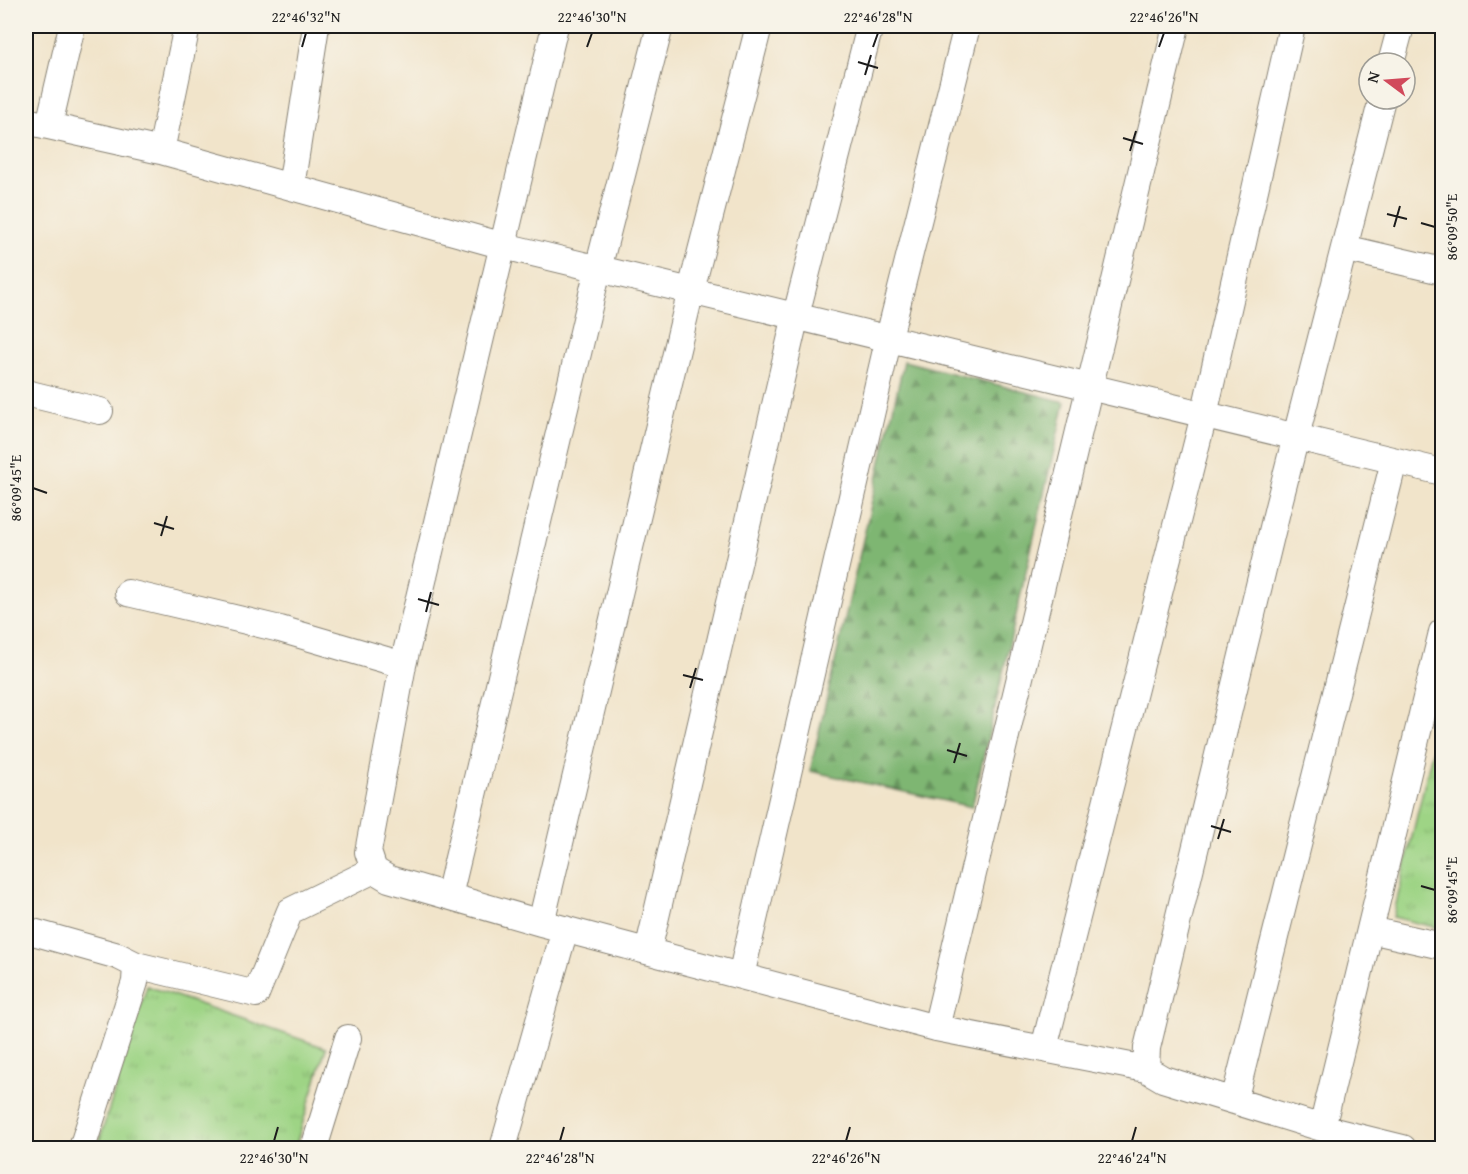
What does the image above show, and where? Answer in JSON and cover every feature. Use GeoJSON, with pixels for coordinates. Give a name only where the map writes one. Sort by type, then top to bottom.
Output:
{"type":"FeatureCollection","features":[{"type":"Feature","properties":{"kind":"street"},"geometry":{"type":"LineString","coordinates":[[72,26],[37,123],[190,159],[504,246],[1443,472]]}},
{"type":"Feature","properties":{"kind":"street"},"geometry":{"type":"LineString","coordinates":[[161,152],[187,26]]}},
{"type":"Feature","properties":{"kind":"street"},"geometry":{"type":"LineString","coordinates":[[279,184],[316,26]]}},
{"type":"Feature","properties":{"kind":"street"},"geometry":{"type":"LineString","coordinates":[[555,26],[402,666],[368,852],[374,870],[389,879],[541,923],[936,1028],[1146,1069],[1163,1079],[1322,1128],[1403,1149]]}},
{"type":"Feature","properties":{"kind":"street"},"geometry":{"type":"LineString","coordinates":[[449,897],[598,269],[660,26]]}},
{"type":"Feature","properties":{"kind":"street"},"geometry":{"type":"LineString","coordinates":[[541,923],[691,290],[759,26]]}},
{"type":"Feature","properties":{"kind":"street"},"geometry":{"type":"LineString","coordinates":[[648,951],[796,315],[870,26]]}},
{"type":"Feature","properties":{"kind":"street"},"geometry":{"type":"LineString","coordinates":[[741,976],[889,337],[967,26]]}},
{"type":"Feature","properties":{"kind":"street"},"geometry":{"type":"LineString","coordinates":[[936,1028],[1176,26]]}},
{"type":"Feature","properties":{"kind":"street"},"geometry":{"type":"LineString","coordinates":[[1044,1048],[1204,415],[1292,26]]}},
{"type":"Feature","properties":{"kind":"street"},"geometry":{"type":"LineString","coordinates":[[1394,51],[1401,26]]}},
{"type":"Feature","properties":{"kind":"street"},"geometry":{"type":"LineString","coordinates":[[1146,1069],[1150,1036],[1296,438],[1379,111]]}},
{"type":"Feature","properties":{"kind":"street"},"geometry":{"type":"LineString","coordinates":[[1344,248],[1443,271]]}},
{"type":"Feature","properties":{"kind":"street"},"geometry":{"type":"LineString","coordinates":[[26,393],[100,411]]}},
{"type":"Feature","properties":{"kind":"street"},"geometry":{"type":"LineString","coordinates":[[1234,1101],[1394,460]]}},
{"type":"Feature","properties":{"kind":"street"},"geometry":{"type":"LineString","coordinates":[[128,593],[280,629],[402,666]]}},
{"type":"Feature","properties":{"kind":"street"},"geometry":{"type":"LineString","coordinates":[[1322,1128],[1370,930],[1437,676],[1443,632]]}},
{"type":"Feature","properties":{"kind":"street"},"geometry":{"type":"LineString","coordinates":[[26,930],[118,956],[136,965],[256,994],[290,910],[374,870]]}},
{"type":"Feature","properties":{"kind":"street"},"geometry":{"type":"LineString","coordinates":[[503,1149],[565,929]]}},
{"type":"Feature","properties":{"kind":"street"},"geometry":{"type":"LineString","coordinates":[[1370,930],[1443,946]]}},
{"type":"Feature","properties":{"kind":"street"},"geometry":{"type":"LineString","coordinates":[[82,1149],[135,982],[136,965]]}},
{"type":"Feature","properties":{"kind":"street"},"geometry":{"type":"LineString","coordinates":[[314,1149],[348,1038]]}},
{"type":"Feature","properties":{"kind":"green space"},"geometry":{"type":"Polygon","coordinates":[[[904,361],[1065,402],[972,807],[810,771],[904,361]]]}},
{"type":"Feature","properties":{"kind":"green space"},"geometry":{"type":"Polygon","coordinates":[[[1442,710],[1442,929],[1393,917],[1442,710]]]}},
{"type":"Feature","properties":{"kind":"green space"},"geometry":{"type":"Polygon","coordinates":[[[147,986],[326,1048],[295,1148],[97,1148],[147,986]]]}}]}
